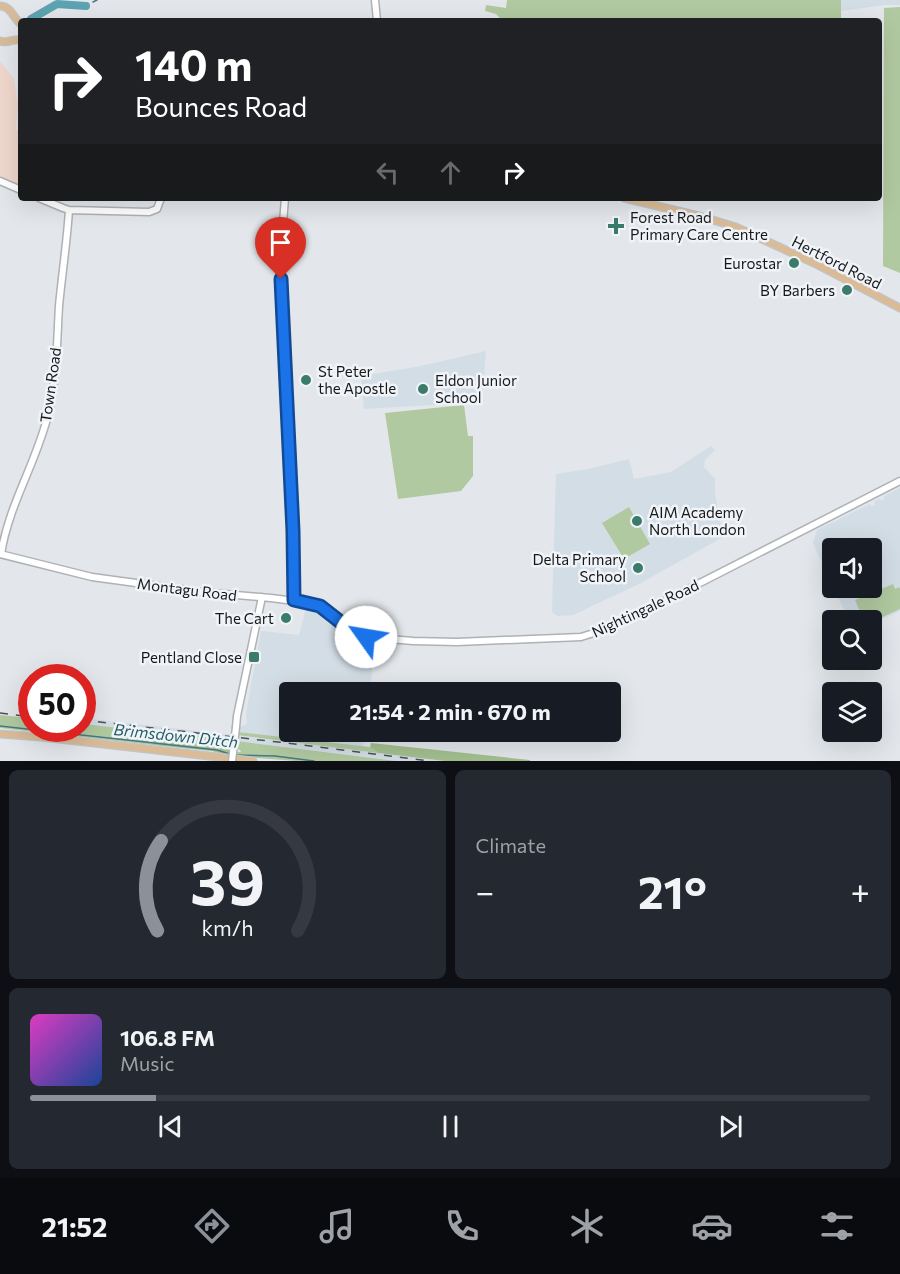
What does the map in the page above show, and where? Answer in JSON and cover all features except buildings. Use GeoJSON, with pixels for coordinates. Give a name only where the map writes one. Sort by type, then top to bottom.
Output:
{"type":"FeatureCollection","features":[{"type":"Feature","properties":{"kind":"main road"},"geometry":{"type":"LineString","coordinates":[[4,4],[18,29]]}},
{"type":"Feature","properties":{"kind":"main road"},"geometry":{"type":"LineString","coordinates":[[0,41],[7,42],[18,32]]}},
{"type":"Feature","properties":{"kind":"main road","name":"Hertford Road"},"geometry":{"type":"LineString","coordinates":[[636,201],[736,227],[818,264],[900,308]]}},
{"type":"Feature","properties":{"kind":"main road"},"geometry":{"type":"LineString","coordinates":[[0,734],[253,761]]}},
{"type":"Feature","properties":{"kind":"street"},"geometry":{"type":"LineString","coordinates":[[375,0],[376,18]]}},
{"type":"Feature","properties":{"kind":"street"},"geometry":{"type":"LineString","coordinates":[[0,181],[18,189]]}},
{"type":"Feature","properties":{"kind":"street"},"geometry":{"type":"LineString","coordinates":[[46,201],[69,210],[149,212],[154,211],[161,201]]}},
{"type":"Feature","properties":{"kind":"street"},"geometry":{"type":"LineString","coordinates":[[285,201],[280,260],[293,531],[294,600]]}},
{"type":"Feature","properties":{"kind":"street","name":"Town Road"},"geometry":{"type":"LineString","coordinates":[[1,554],[6,529],[40,443],[49,411],[69,210]]}},
{"type":"Feature","properties":{"kind":"street","name":"Nightingale Road"},"geometry":{"type":"LineString","coordinates":[[366,637],[457,642],[581,637],[593,634],[643,612],[900,481]]}},
{"type":"Feature","properties":{"kind":"street","name":"Montagu Road"},"geometry":{"type":"LineString","coordinates":[[1,554],[92,577],[202,592],[294,600],[320,606],[352,631],[366,637]]}},
{"type":"Feature","properties":{"kind":"street"},"geometry":{"type":"LineString","coordinates":[[232,761],[236,721],[262,597]]}},
{"type":"Feature","properties":{"kind":"shaded area"},"geometry":{"type":"Polygon","coordinates":[[[841,0],[900,0],[900,5],[841,11],[841,0]]]}},
{"type":"Feature","properties":{"kind":"shaded area"},"geometry":{"type":"Polygon","coordinates":[[[0,61],[14,79],[18,107],[16,129],[18,129],[18,185],[0,176],[0,61]]]}},
{"type":"Feature","properties":{"kind":"shaded area","name":"Eldon Junior School"},"geometry":{"type":"Polygon","coordinates":[[[486,351],[482,402],[364,409],[361,376],[421,366],[486,351]]]}},
{"type":"Feature","properties":{"kind":"shaded area","name":"AIM Academy North London"},"geometry":{"type":"Polygon","coordinates":[[[711,446],[715,450],[705,460],[704,467],[715,477],[715,494],[723,537],[639,584],[573,615],[554,614],[552,611],[556,474],[629,459],[634,479],[671,472],[711,446]]]}},
{"type":"Feature","properties":{"kind":"shaded area"},"geometry":{"type":"Polygon","coordinates":[[[900,488],[900,611],[882,619],[882,610],[844,610],[839,598],[882,598],[882,538],[822,538],[822,563],[813,543],[817,530],[870,504],[875,505],[874,502],[884,499],[884,496],[900,488]]]}},
{"type":"Feature","properties":{"kind":"shaded area"},"geometry":{"type":"Polygon","coordinates":[[[306,608],[319,613],[362,642],[370,654],[371,682],[279,682],[279,737],[238,732],[238,728],[247,724],[249,696],[261,631],[299,635],[306,608]]]}},
{"type":"Feature","properties":{"kind":"shaded area"},"geometry":{"type":"Polygon","coordinates":[[[96,719],[445,761],[396,761],[96,725],[96,719]]]}},
{"type":"Feature","properties":{"kind":"shaded area"},"geometry":{"type":"Polygon","coordinates":[[[321,742],[364,742],[363,747],[321,742]]]}},
{"type":"Feature","properties":{"kind":"green space"},"geometry":{"type":"Polygon","coordinates":[[[507,0],[841,0],[841,18],[500,18],[496,14],[485,11],[486,5],[506,8],[507,0]]]}},
{"type":"Feature","properties":{"kind":"green space"},"geometry":{"type":"Polygon","coordinates":[[[900,7],[900,273],[883,266],[884,8],[900,7]]]}},
{"type":"Feature","properties":{"kind":"green space"},"geometry":{"type":"Polygon","coordinates":[[[464,405],[468,436],[473,436],[473,476],[461,491],[398,499],[385,413],[464,405]]]}},
{"type":"Feature","properties":{"kind":"green space"},"geometry":{"type":"Polygon","coordinates":[[[629,507],[650,544],[624,559],[602,523],[629,507]]]}},
{"type":"Feature","properties":{"kind":"green space"},"geometry":{"type":"Polygon","coordinates":[[[893,584],[895,589],[899,587],[900,609],[882,617],[882,610],[859,610],[855,600],[882,598],[882,589],[893,584]]]}},
{"type":"Feature","properties":{"kind":"green space"},"geometry":{"type":"Polygon","coordinates":[[[0,715],[18,717],[18,730],[0,728],[0,715]]]}},
{"type":"Feature","properties":{"kind":"green space"},"geometry":{"type":"Polygon","coordinates":[[[96,725],[232,740],[230,749],[220,745],[181,739],[154,741],[153,745],[96,739],[96,725]]]}},
{"type":"Feature","properties":{"kind":"green space"},"geometry":{"type":"Polygon","coordinates":[[[238,732],[279,737],[279,740],[237,735],[238,732]]]}},
{"type":"Feature","properties":{"kind":"green space"},"geometry":{"type":"Polygon","coordinates":[[[181,739],[220,744],[230,749],[230,756],[212,751],[153,745],[154,741],[181,739]]]}},
{"type":"Feature","properties":{"kind":"green space"},"geometry":{"type":"Polygon","coordinates":[[[237,741],[396,761],[296,761],[230,756],[230,752],[241,752],[237,749],[237,741]]]}},
{"type":"Feature","properties":{"kind":"green space"},"geometry":{"type":"Polygon","coordinates":[[[292,742],[326,742],[370,747],[378,753],[292,742]]]}},
{"type":"Feature","properties":{"kind":"green space"},"geometry":{"type":"Polygon","coordinates":[[[371,743],[530,761],[445,761],[378,753],[370,747],[371,743]]]}},
{"type":"Feature","properties":{"kind":"waterway"},"geometry":{"type":"LineString","coordinates":[[93,2],[97,0]]}},
{"type":"Feature","properties":{"kind":"waterway"},"geometry":{"type":"LineString","coordinates":[[33,18],[57,4],[86,6]]}},
{"type":"Feature","properties":{"kind":"waterway","name":"Brimsdown Ditch"},"geometry":{"type":"LineString","coordinates":[[0,726],[217,750],[230,754]]}},
{"type":"Feature","properties":{"kind":"waterway","name":"Brimsdown Ditch"},"geometry":{"type":"LineString","coordinates":[[234,755],[275,756],[314,761]]}},
{"type":"Feature","properties":{"kind":"railway"},"geometry":{"type":"LineString","coordinates":[[0,713],[18,715]]}},
{"type":"Feature","properties":{"kind":"railway"},"geometry":{"type":"LineString","coordinates":[[96,722],[430,761]]}},
{"type":"Feature","properties":{"kind":"place","name":"Forest Road Primary Care Centre"},"geometry":{"type":"Point","coordinates":[616,226]}},
{"type":"Feature","properties":{"kind":"place","name":"Eurostar"},"geometry":{"type":"Point","coordinates":[794,263]}},
{"type":"Feature","properties":{"kind":"place","name":"BY Barbers"},"geometry":{"type":"Point","coordinates":[847,290]}},
{"type":"Feature","properties":{"kind":"place","name":"St Peter the Apostle"},"geometry":{"type":"Point","coordinates":[306,380]}},
{"type":"Feature","properties":{"kind":"place","name":"Eldon Junior School"},"geometry":{"type":"Point","coordinates":[423,389]}},
{"type":"Feature","properties":{"kind":"place","name":"AIM Academy North London"},"geometry":{"type":"Point","coordinates":[637,521]}},
{"type":"Feature","properties":{"kind":"place","name":"Delta Primary School"},"geometry":{"type":"Point","coordinates":[638,568]}},
{"type":"Feature","properties":{"kind":"place","name":"The Cart"},"geometry":{"type":"Point","coordinates":[286,618]}},
{"type":"Feature","properties":{"kind":"place","name":"Pentland Close"},"geometry":{"type":"Point","coordinates":[254,657]}},
{"type":"Feature","properties":{"kind":"route"},"geometry":{"type":"LineString","coordinates":[[281,279],[294,600],[324,608],[352,631],[366,637]]}}]}
